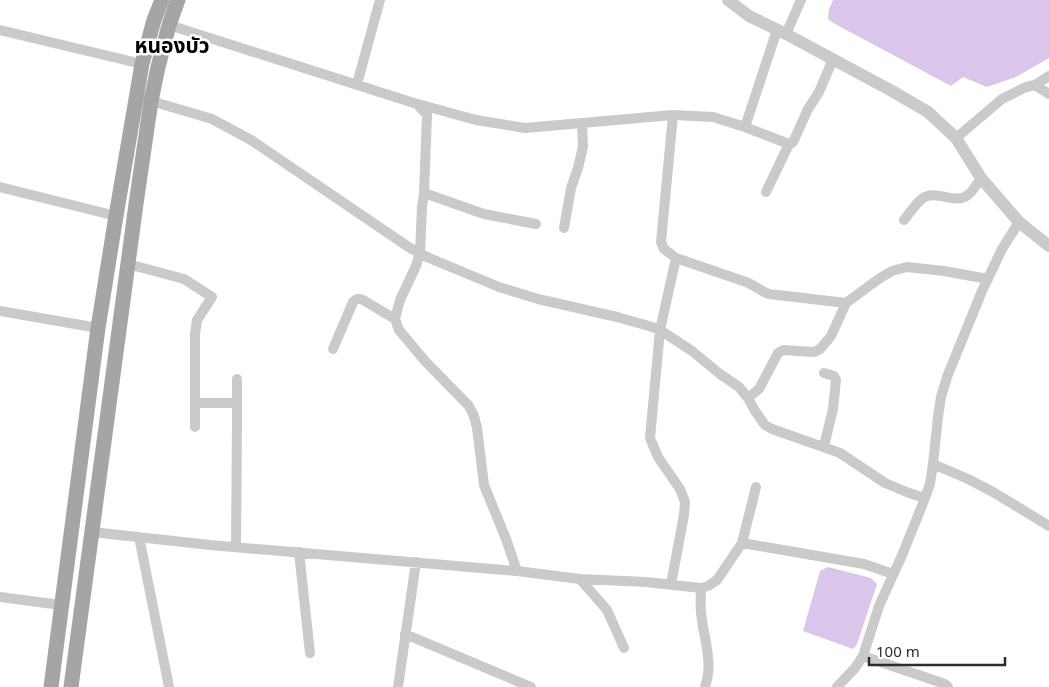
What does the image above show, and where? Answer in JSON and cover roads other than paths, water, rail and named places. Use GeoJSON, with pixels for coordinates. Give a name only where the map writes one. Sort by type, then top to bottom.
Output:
{"type":"FeatureCollection","features":[{"type":"Feature","properties":{"kind":"main road"},"geometry":{"type":"LineString","coordinates":[[50,687],[98,328],[116,216],[142,64],[154,20],[162,0]]}},
{"type":"Feature","properties":{"kind":"main road"},"geometry":{"type":"LineString","coordinates":[[71,687],[151,101],[169,25],[178,0]]}},
{"type":"Feature","properties":{"kind":"street"},"geometry":{"type":"LineString","coordinates":[[357,84],[380,0]]}},
{"type":"Feature","properties":{"kind":"street"},"geometry":{"type":"LineString","coordinates":[[728,0],[749,16],[833,59],[928,112],[956,138],[981,178],[1019,222],[1049,246]]}},
{"type":"Feature","properties":{"kind":"street"},"geometry":{"type":"LineString","coordinates":[[745,127],[781,32],[801,0]]}},
{"type":"Feature","properties":{"kind":"street"},"geometry":{"type":"LineString","coordinates":[[169,25],[417,104],[476,120],[526,128],[674,115],[713,117],[789,144]]}},
{"type":"Feature","properties":{"kind":"street"},"geometry":{"type":"LineString","coordinates":[[0,30],[142,64]]}},
{"type":"Feature","properties":{"kind":"street"},"geometry":{"type":"LineString","coordinates":[[766,192],[789,144],[794,140],[808,109],[819,92],[833,59]]}},
{"type":"Feature","properties":{"kind":"street"},"geometry":{"type":"LineString","coordinates":[[956,138],[1002,99],[1026,87],[1035,85],[1049,76]]}},
{"type":"Feature","properties":{"kind":"street"},"geometry":{"type":"LineString","coordinates":[[1035,85],[1049,94]]}},
{"type":"Feature","properties":{"kind":"street"},"geometry":{"type":"LineString","coordinates":[[151,101],[212,119],[250,140],[429,258],[499,287],[538,299],[617,316],[660,330],[692,351],[739,387],[765,425],[840,453],[886,483],[925,498]]}},
{"type":"Feature","properties":{"kind":"street"},"geometry":{"type":"LineString","coordinates":[[417,104],[427,114],[420,253],[400,300],[395,319],[398,330],[469,406],[474,416],[484,485],[517,571]]}},
{"type":"Feature","properties":{"kind":"street"},"geometry":{"type":"LineString","coordinates":[[674,115],[661,242],[664,249],[676,258],[746,282],[769,294],[846,303]]}},
{"type":"Feature","properties":{"kind":"street"},"geometry":{"type":"LineString","coordinates":[[564,228],[571,188],[583,147],[582,123]]}},
{"type":"Feature","properties":{"kind":"street"},"geometry":{"type":"LineString","coordinates":[[904,220],[923,198],[928,196],[965,197],[969,195],[981,178]]}},
{"type":"Feature","properties":{"kind":"street"},"geometry":{"type":"LineString","coordinates":[[0,187],[116,216]]}},
{"type":"Feature","properties":{"kind":"street"},"geometry":{"type":"LineString","coordinates":[[424,193],[484,214],[536,224]]}},
{"type":"Feature","properties":{"kind":"street"},"geometry":{"type":"LineString","coordinates":[[838,687],[863,656],[879,606],[925,498],[930,484],[941,397],[947,377],[988,279],[1002,249],[1019,222]]}},
{"type":"Feature","properties":{"kind":"street"},"geometry":{"type":"LineString","coordinates":[[671,584],[685,502],[680,489],[658,457],[650,438],[660,330],[676,258]]}},
{"type":"Feature","properties":{"kind":"street"},"geometry":{"type":"LineString","coordinates":[[128,264],[184,280],[212,297],[197,320],[195,334],[195,427]]}},
{"type":"Feature","properties":{"kind":"street"},"geometry":{"type":"LineString","coordinates":[[748,398],[759,389],[778,352],[783,350],[814,352],[820,349],[832,336],[846,303],[892,271],[907,267],[988,279]]}},
{"type":"Feature","properties":{"kind":"street"},"geometry":{"type":"LineString","coordinates":[[333,348],[356,299],[363,300],[395,319]]}},
{"type":"Feature","properties":{"kind":"street"},"geometry":{"type":"LineString","coordinates":[[0,311],[98,328]]}},
{"type":"Feature","properties":{"kind":"street"},"geometry":{"type":"LineString","coordinates":[[824,373],[834,376],[836,380],[833,409],[824,446]]}},
{"type":"Feature","properties":{"kind":"street"},"geometry":{"type":"LineString","coordinates":[[236,546],[237,379]]}},
{"type":"Feature","properties":{"kind":"street"},"geometry":{"type":"LineString","coordinates":[[195,403],[236,403]]}},
{"type":"Feature","properties":{"kind":"street"},"geometry":{"type":"LineString","coordinates":[[933,464],[993,492],[1049,526]]}},
{"type":"Feature","properties":{"kind":"street"},"geometry":{"type":"LineString","coordinates":[[92,532],[139,538],[517,571],[580,579],[646,582],[701,588],[717,580],[742,543],[756,487]]}},
{"type":"Feature","properties":{"kind":"street"},"geometry":{"type":"LineString","coordinates":[[139,538],[163,661],[170,687]]}},
{"type":"Feature","properties":{"kind":"street"},"geometry":{"type":"LineString","coordinates":[[742,543],[864,564],[893,574]]}},
{"type":"Feature","properties":{"kind":"street"},"geometry":{"type":"LineString","coordinates":[[299,552],[310,653]]}},
{"type":"Feature","properties":{"kind":"street"},"geometry":{"type":"LineString","coordinates":[[398,687],[416,562]]}},
{"type":"Feature","properties":{"kind":"street"},"geometry":{"type":"LineString","coordinates":[[580,579],[607,610],[624,648]]}},
{"type":"Feature","properties":{"kind":"street"},"geometry":{"type":"LineString","coordinates":[[701,588],[701,612],[709,662],[708,679],[705,687]]}},
{"type":"Feature","properties":{"kind":"street"},"geometry":{"type":"LineString","coordinates":[[0,597],[61,605]]}},
{"type":"Feature","properties":{"kind":"street"},"geometry":{"type":"LineString","coordinates":[[405,634],[531,687]]}},
{"type":"Feature","properties":{"kind":"street"},"geometry":{"type":"LineString","coordinates":[[863,656],[945,684],[948,687]]}},
{"type":"Feature","properties":{"kind":"district","name":"หนองบัว"},"geometry":{"type":"Point","coordinates":[172,45]}}]}
